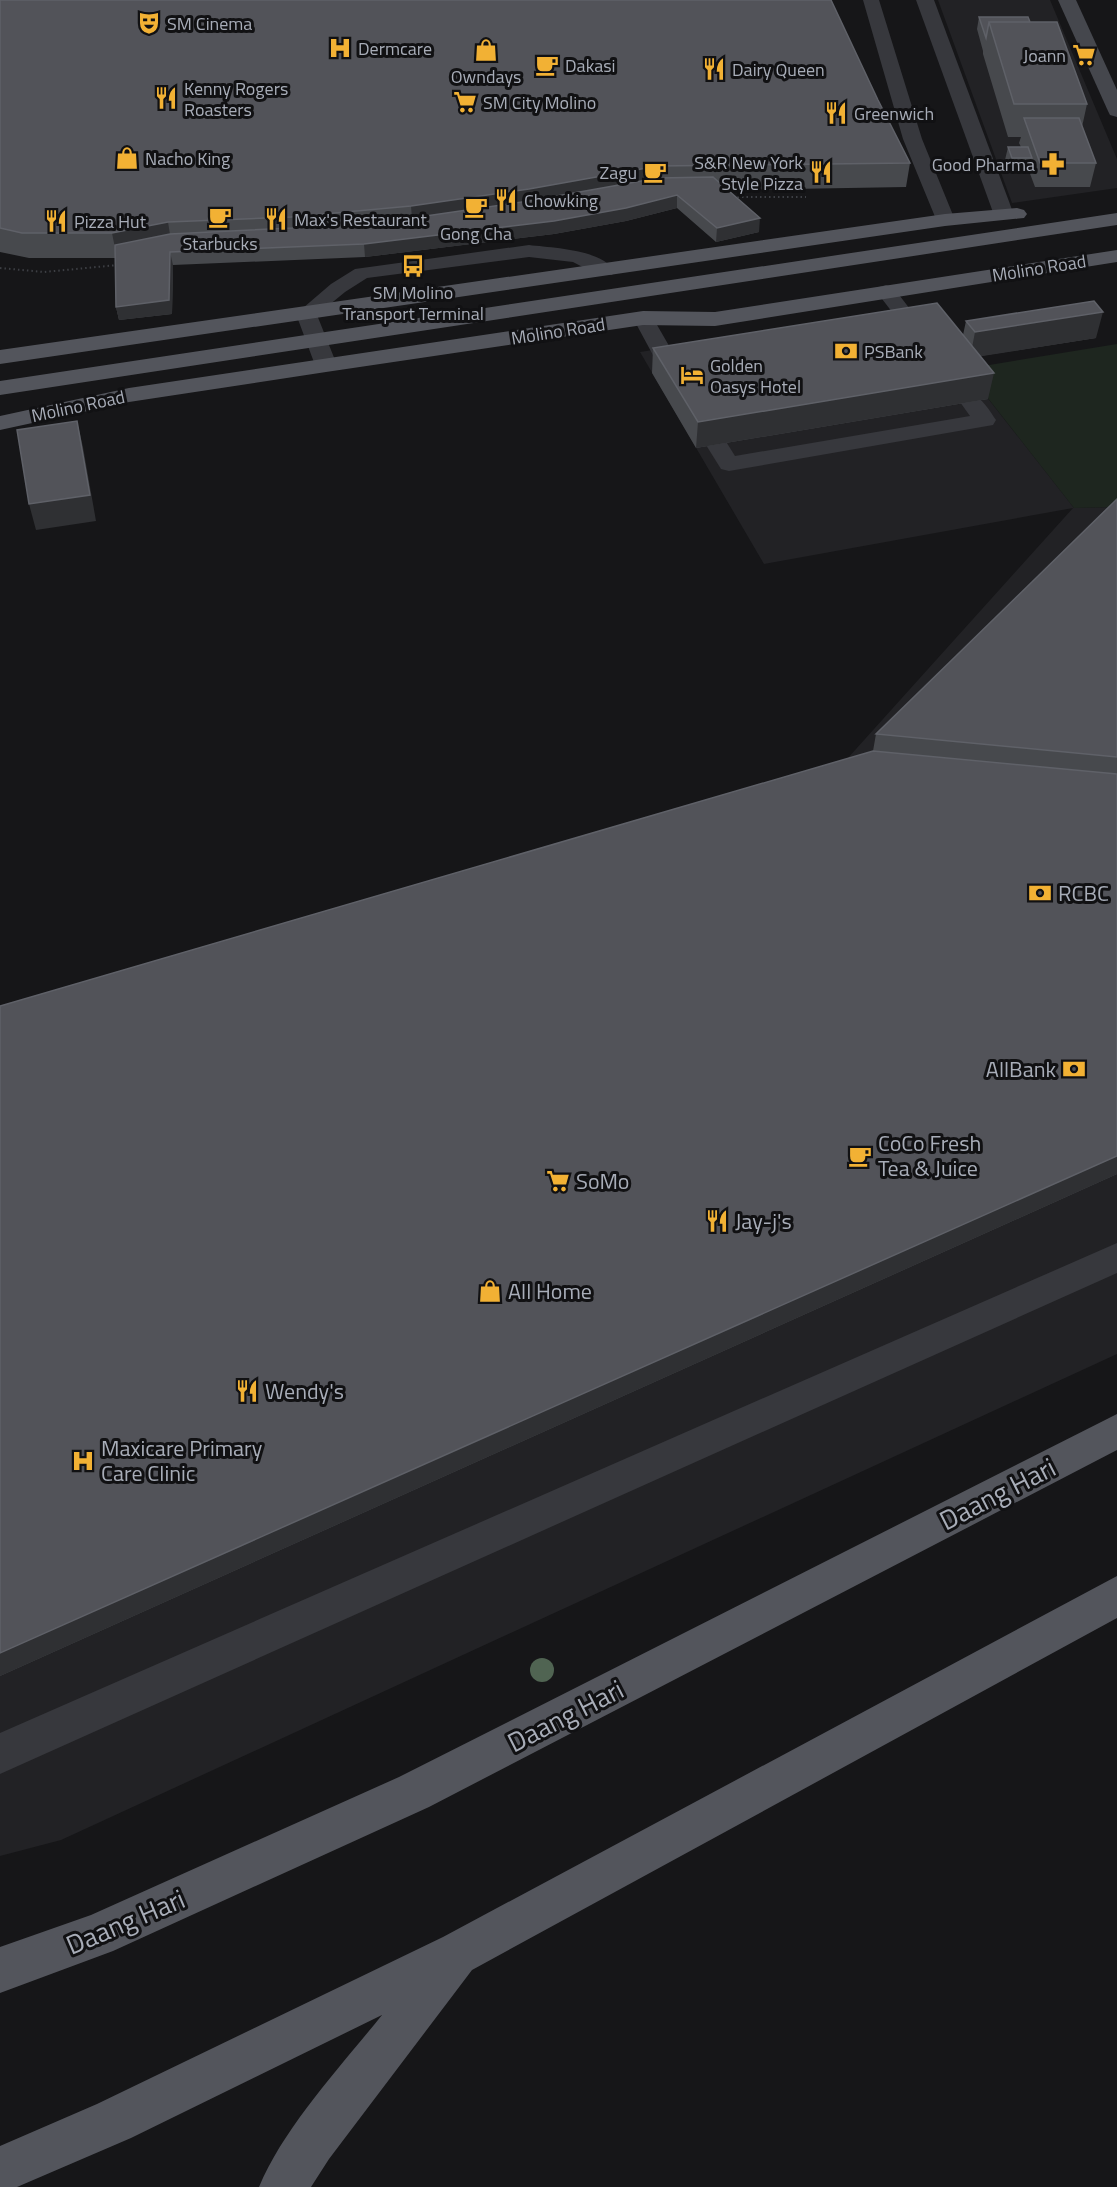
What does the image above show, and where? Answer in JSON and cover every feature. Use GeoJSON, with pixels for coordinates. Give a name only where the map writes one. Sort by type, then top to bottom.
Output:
{"type":"FeatureCollection","features":[{"type":"Feature","properties":{"kind":"main road"},"geometry":{"type":"LineString","coordinates":[[0,357],[945,220],[1117,203]]}},
{"type":"Feature","properties":{"kind":"main road","name":"Molino Road"},"geometry":{"type":"LineString","coordinates":[[0,388],[1117,219]]}},
{"type":"Feature","properties":{"kind":"main road","name":"Molino Road"},"geometry":{"type":"LineString","coordinates":[[0,406],[1117,234]]}},
{"type":"Feature","properties":{"kind":"main road","name":"Molino Road"},"geometry":{"type":"LineString","coordinates":[[0,423],[129,395],[326,365],[644,318],[715,319],[1117,256]]}},
{"type":"Feature","properties":{"kind":"main road","name":"Daang Hari"},"geometry":{"type":"LineString","coordinates":[[0,1970],[97,1935],[414,1792],[1117,1431]]}},
{"type":"Feature","properties":{"kind":"main road"},"geometry":{"type":"LineString","coordinates":[[8,2166],[114,2121],[459,1953],[1117,1596]]}},
{"type":"Feature","properties":{"kind":"main road"},"geometry":{"type":"LineString","coordinates":[[283,2187],[312,2142],[459,1953]]}},
{"type":"Feature","properties":{"kind":"street"},"geometry":{"type":"LineString","coordinates":[[925,0],[1004,215]]}},
{"type":"Feature","properties":{"kind":"street"},"geometry":{"type":"LineString","coordinates":[[1067,0],[1117,111]]}},
{"type":"Feature","properties":{"kind":"lane"},"geometry":{"type":"LineString","coordinates":[[871,0],[899,101],[929,187],[945,220]]}},
{"type":"Feature","properties":{"kind":"lane"},"geometry":{"type":"LineString","coordinates":[[326,365],[306,314],[338,288],[362,273],[529,251],[578,257],[604,271]]}},
{"type":"Feature","properties":{"kind":"lane"},"geometry":{"type":"LineString","coordinates":[[886,291],[916,330]]}},
{"type":"Feature","properties":{"kind":"lane"},"geometry":{"type":"LineString","coordinates":[[644,318],[672,370]]}},
{"type":"Feature","properties":{"kind":"lane"},"geometry":{"type":"LineString","coordinates":[[717,445],[729,464],[985,420],[971,402]]}},
{"type":"Feature","properties":{"kind":"lane"},"geometry":{"type":"LineString","coordinates":[[0,1754],[1117,1257]]}},
{"type":"Feature","properties":{"kind":"path"},"geometry":{"type":"LineString","coordinates":[[0,268],[44,272],[118,265]]}},
{"type":"Feature","properties":{"kind":"shaded area"},"geometry":{"type":"Polygon","coordinates":[[[938,0],[1050,0],[1117,159],[1117,188],[1012,203],[938,0]]]}},
{"type":"Feature","properties":{"kind":"shaded area","name":"SoMo"},"geometry":{"type":"Polygon","coordinates":[[[917,308],[1074,508],[1117,507],[1117,1354],[61,1840],[0,1856],[0,1008],[838,769],[1073,508],[764,564],[640,352],[917,308]]]}},
{"type":"Feature","properties":{"kind":"shaded area"},"geometry":{"type":"Polygon","coordinates":[[[1117,344],[1117,507],[1074,508],[965,369],[1117,344]]]}},
{"type":"Feature","properties":{"kind":"building","name":"SM City Molino"},"geometry":{"type":"Polygon","coordinates":[[[0,0],[831,0],[910,163],[658,166],[529,189],[411,206],[291,217],[168,222],[112,233],[22,233],[0,228],[0,0]]]}},
{"type":"Feature","properties":{"kind":"building"},"geometry":{"type":"Polygon","coordinates":[[[979,17],[1028,17],[1030,22],[989,22],[986,38],[979,17]]]}},
{"type":"Feature","properties":{"kind":"building"},"geometry":{"type":"Polygon","coordinates":[[[989,22],[1057,22],[1087,104],[1014,104],[989,22]]]}},
{"type":"Feature","properties":{"kind":"building"},"geometry":{"type":"Polygon","coordinates":[[[1024,118],[1079,118],[1096,163],[1040,163],[1024,118]]]}},
{"type":"Feature","properties":{"kind":"building"},"geometry":{"type":"Polygon","coordinates":[[[1008,147],[1028,147],[1032,158],[1012,158],[1008,147]]]}},
{"type":"Feature","properties":{"kind":"building"},"geometry":{"type":"Polygon","coordinates":[[[713,177],[760,218],[717,228],[677,195],[626,208],[554,221],[364,244],[170,252],[169,300],[116,307],[115,245],[170,234],[292,228],[412,218],[529,201],[658,178],[713,177]]]}},
{"type":"Feature","properties":{"kind":"building"},"geometry":{"type":"Polygon","coordinates":[[[1094,301],[1103,312],[975,332],[966,321],[1094,301]]]}},
{"type":"Feature","properties":{"kind":"building"},"geometry":{"type":"Polygon","coordinates":[[[937,303],[994,373],[698,422],[653,348],[937,303]]]}},
{"type":"Feature","properties":{"kind":"building"},"geometry":{"type":"Polygon","coordinates":[[[77,421],[90,495],[29,504],[17,430],[77,421]]]}},
{"type":"Feature","properties":{"kind":"building"},"geometry":{"type":"Polygon","coordinates":[[[1117,499],[1117,757],[876,734],[1117,499]]]}},
{"type":"Feature","properties":{"kind":"building","name":"SoMo"},"geometry":{"type":"Polygon","coordinates":[[[873,751],[1117,774],[1117,1156],[0,1653],[0,1006],[873,751]]]}},
{"type":"Feature","properties":{"kind":"place","name":"SM Cinema"},"geometry":{"type":"Point","coordinates":[149,23]}},
{"type":"Feature","properties":{"kind":"place","name":"Dermcare"},"geometry":{"type":"Point","coordinates":[340,48]}},
{"type":"Feature","properties":{"kind":"place","name":"Owndays"},"geometry":{"type":"Point","coordinates":[486,50]}},
{"type":"Feature","properties":{"kind":"place","name":"Joann"},"geometry":{"type":"Point","coordinates":[1084,55]}},
{"type":"Feature","properties":{"kind":"place","name":"Dakasi"},"geometry":{"type":"Point","coordinates":[547,65]}},
{"type":"Feature","properties":{"kind":"place","name":"Dairy Queen"},"geometry":{"type":"Point","coordinates":[714,69]}},
{"type":"Feature","properties":{"kind":"place","name":"Kenny Rogers Roasters"},"geometry":{"type":"Point","coordinates":[166,98]}},
{"type":"Feature","properties":{"kind":"place","name":"SM City Molino"},"geometry":{"type":"Point","coordinates":[465,102]}},
{"type":"Feature","properties":{"kind":"place","name":"Greenwich"},"geometry":{"type":"Point","coordinates":[836,113]}},
{"type":"Feature","properties":{"kind":"place","name":"Nacho King"},"geometry":{"type":"Point","coordinates":[127,158]}},
{"type":"Feature","properties":{"kind":"place","name":"Good Pharma"},"geometry":{"type":"Point","coordinates":[1053,164]}},
{"type":"Feature","properties":{"kind":"place","name":"Zagu"},"geometry":{"type":"Point","coordinates":[655,172]}},
{"type":"Feature","properties":{"kind":"place","name":"S&R New York Style Pizza"},"geometry":{"type":"Point","coordinates":[821,172]}},
{"type":"Feature","properties":{"kind":"place","name":"Chowking"},"geometry":{"type":"Point","coordinates":[506,200]}},
{"type":"Feature","properties":{"kind":"place","name":"Gong Cha"},"geometry":{"type":"Point","coordinates":[476,207]}},
{"type":"Feature","properties":{"kind":"place","name":"Starbucks"},"geometry":{"type":"Point","coordinates":[220,217]}},
{"type":"Feature","properties":{"kind":"place","name":"Max's Restaurant"},"geometry":{"type":"Point","coordinates":[276,219]}},
{"type":"Feature","properties":{"kind":"place","name":"Pizza Hut"},"geometry":{"type":"Point","coordinates":[56,221]}},
{"type":"Feature","properties":{"kind":"place","name":"SM Molino Transport Terminal"},"geometry":{"type":"Point","coordinates":[413,266]}},
{"type":"Feature","properties":{"kind":"place","name":"PSBank"},"geometry":{"type":"Point","coordinates":[846,351]}},
{"type":"Feature","properties":{"kind":"place","name":"Golden Oasys Hotel"},"geometry":{"type":"Point","coordinates":[692,375]}},
{"type":"Feature","properties":{"kind":"place","name":"RCBC"},"geometry":{"type":"Point","coordinates":[1040,893]}},
{"type":"Feature","properties":{"kind":"place","name":"AllBank"},"geometry":{"type":"Point","coordinates":[1074,1069]}},
{"type":"Feature","properties":{"kind":"place","name":"CoCo Fresh Tea & Juice"},"geometry":{"type":"Point","coordinates":[860,1156]}},
{"type":"Feature","properties":{"kind":"place","name":"SoMo"},"geometry":{"type":"Point","coordinates":[558,1181]}},
{"type":"Feature","properties":{"kind":"place","name":"Jay-j's"},"geometry":{"type":"Point","coordinates":[717,1221]}},
{"type":"Feature","properties":{"kind":"place","name":"All Home"},"geometry":{"type":"Point","coordinates":[490,1291]}},
{"type":"Feature","properties":{"kind":"place","name":"Wendy's"},"geometry":{"type":"Point","coordinates":[247,1391]}},
{"type":"Feature","properties":{"kind":"place","name":"Maxicare Primary Care Clinic"},"geometry":{"type":"Point","coordinates":[83,1461]}}]}
